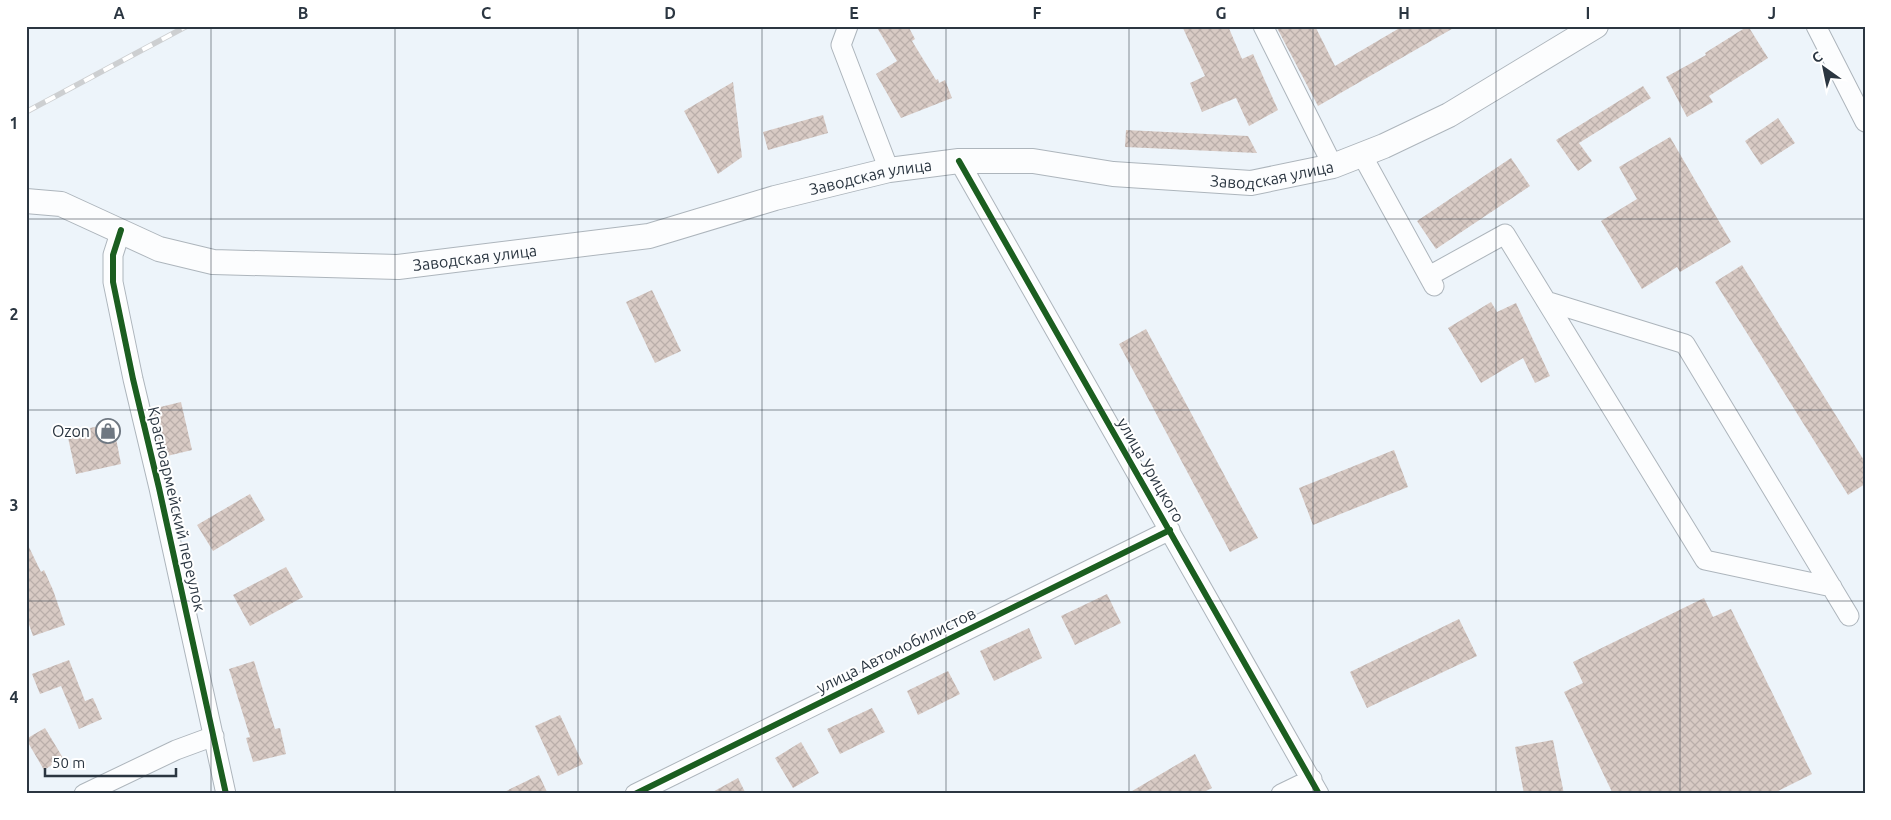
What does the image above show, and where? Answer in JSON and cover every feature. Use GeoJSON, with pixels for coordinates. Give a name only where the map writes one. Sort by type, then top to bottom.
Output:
{"type":"FeatureCollection","features":[{"type":"Feature","properties":{"kind":"main road","name":"Заводская улица"},"geometry":{"type":"LineString","coordinates":[[26,201],[61,204],[159,249],[213,262],[398,267],[649,236],[776,198],[889,170],[959,161],[1033,160],[1113,174],[1251,183],[1333,166],[1362,154],[1448,114],[1596,26]]}},
{"type":"Feature","properties":{"kind":"street"},"geometry":{"type":"LineString","coordinates":[[848,26],[841,45],[889,170]]}},
{"type":"Feature","properties":{"kind":"street"},"geometry":{"type":"LineString","coordinates":[[1263,26],[1333,166]]}},
{"type":"Feature","properties":{"kind":"street"},"geometry":{"type":"LineString","coordinates":[[1816,26],[1865,122]]}},
{"type":"Feature","properties":{"kind":"street"},"geometry":{"type":"LineString","coordinates":[[1362,154],[1431,281],[1505,234],[1705,560],[1832,587]]}},
{"type":"Feature","properties":{"kind":"street","name":"улица Урицкого"},"geometry":{"type":"LineString","coordinates":[[959,161],[1316,786]]}},
{"type":"Feature","properties":{"kind":"street","name":"Красноармейский переулок"},"geometry":{"type":"LineString","coordinates":[[121,230],[113,255],[113,282],[226,794]]}},
{"type":"Feature","properties":{"kind":"street"},"geometry":{"type":"LineString","coordinates":[[1546,301],[1685,344],[1849,616]]}},
{"type":"Feature","properties":{"kind":"street","name":"улица Автомобилистов"},"geometry":{"type":"LineString","coordinates":[[635,794],[1170,530]]}},
{"type":"Feature","properties":{"kind":"street"},"geometry":{"type":"LineString","coordinates":[[84,794],[176,750],[214,736]]}},
{"type":"Feature","properties":{"kind":"street"},"geometry":{"type":"LineString","coordinates":[[1282,794],[1316,786]]}},
{"type":"Feature","properties":{"kind":"building"},"geometry":{"type":"Polygon","coordinates":[[[876,26],[908,26],[915,39],[912,41],[936,80],[938,79],[939,83],[945,80],[952,98],[901,118],[876,74],[897,61],[876,26]]]}},
{"type":"Feature","properties":{"kind":"building"},"geometry":{"type":"Polygon","coordinates":[[[1182,26],[1228,26],[1242,59],[1253,54],[1278,110],[1249,126],[1236,98],[1202,112],[1190,83],[1205,76],[1182,26]]]}},
{"type":"Feature","properties":{"kind":"building"},"geometry":{"type":"Polygon","coordinates":[[[1276,26],[1315,26],[1335,66],[1403,26],[1457,26],[1318,106],[1276,26]]]}},
{"type":"Feature","properties":{"kind":"building"},"geometry":{"type":"Polygon","coordinates":[[[1748,26],[1768,58],[1709,96],[1713,102],[1687,117],[1666,77],[1706,55],[1705,53],[1748,26]]]}},
{"type":"Feature","properties":{"kind":"building"},"geometry":{"type":"Polygon","coordinates":[[[733,82],[742,157],[718,174],[684,111],[733,82]]]}},
{"type":"Feature","properties":{"kind":"building"},"geometry":{"type":"Polygon","coordinates":[[[1643,86],[1651,98],[1579,143],[1592,161],[1578,171],[1556,140],[1643,86]]]}},
{"type":"Feature","properties":{"kind":"building"},"geometry":{"type":"Polygon","coordinates":[[[823,115],[828,133],[768,150],[763,132],[823,115]]]}},
{"type":"Feature","properties":{"kind":"building"},"geometry":{"type":"Polygon","coordinates":[[[1778,118],[1795,143],[1761,165],[1745,141],[1778,118]]]}},
{"type":"Feature","properties":{"kind":"building"},"geometry":{"type":"Polygon","coordinates":[[[1126,130],[1248,136],[1257,153],[1125,147],[1126,130]]]}},
{"type":"Feature","properties":{"kind":"building"},"geometry":{"type":"Polygon","coordinates":[[[1670,137],[1731,242],[1680,272],[1677,267],[1642,289],[1601,221],[1637,199],[1619,167],[1670,137]]]}},
{"type":"Feature","properties":{"kind":"building"},"geometry":{"type":"Polygon","coordinates":[[[1511,158],[1530,186],[1436,249],[1417,221],[1511,158]]]}},
{"type":"Feature","properties":{"kind":"building"},"geometry":{"type":"Polygon","coordinates":[[[1742,265],[1865,462],[1865,484],[1848,495],[1715,282],[1742,265]]]}},
{"type":"Feature","properties":{"kind":"building"},"geometry":{"type":"Polygon","coordinates":[[[652,290],[681,351],[655,363],[626,302],[652,290]]]}},
{"type":"Feature","properties":{"kind":"building"},"geometry":{"type":"Polygon","coordinates":[[[1491,302],[1497,312],[1516,303],[1550,376],[1535,383],[1523,358],[1481,383],[1448,328],[1491,302]]]}},
{"type":"Feature","properties":{"kind":"building"},"geometry":{"type":"Polygon","coordinates":[[[1146,329],[1258,538],[1230,552],[1119,344],[1146,329]]]}},
{"type":"Feature","properties":{"kind":"building"},"geometry":{"type":"Polygon","coordinates":[[[181,402],[192,450],[163,457],[152,409],[181,402]]]}},
{"type":"Feature","properties":{"kind":"building"},"geometry":{"type":"Polygon","coordinates":[[[113,423],[121,464],[76,474],[67,433],[113,423]]]}},
{"type":"Feature","properties":{"kind":"building"},"geometry":{"type":"Polygon","coordinates":[[[1394,450],[1408,487],[1313,525],[1299,488],[1394,450]]]}},
{"type":"Feature","properties":{"kind":"building"},"geometry":{"type":"Polygon","coordinates":[[[250,494],[265,520],[213,551],[197,525],[250,494]]]}},
{"type":"Feature","properties":{"kind":"building"},"geometry":{"type":"Polygon","coordinates":[[[26,541],[41,572],[44,570],[65,625],[33,636],[26,616],[26,541]]]}},
{"type":"Feature","properties":{"kind":"building"},"geometry":{"type":"Polygon","coordinates":[[[286,567],[303,597],[250,626],[233,595],[286,567]]]}},
{"type":"Feature","properties":{"kind":"building"},"geometry":{"type":"Polygon","coordinates":[[[1107,594],[1121,623],[1075,645],[1061,616],[1107,594]]]}},
{"type":"Feature","properties":{"kind":"building"},"geometry":{"type":"Polygon","coordinates":[[[1704,598],[1713,617],[1731,609],[1812,774],[1772,794],[1613,794],[1564,692],[1583,683],[1573,662],[1704,598]]]}},
{"type":"Feature","properties":{"kind":"building"},"geometry":{"type":"Polygon","coordinates":[[[1459,619],[1477,656],[1367,708],[1350,672],[1459,619]]]}},
{"type":"Feature","properties":{"kind":"building"},"geometry":{"type":"Polygon","coordinates":[[[1029,628],[1042,658],[994,681],[980,651],[1029,628]]]}},
{"type":"Feature","properties":{"kind":"building"},"geometry":{"type":"Polygon","coordinates":[[[69,660],[85,701],[93,698],[102,719],[79,729],[61,686],[40,694],[32,674],[69,660]]]}},
{"type":"Feature","properties":{"kind":"building"},"geometry":{"type":"Polygon","coordinates":[[[254,661],[275,729],[280,728],[286,754],[253,762],[246,738],[250,737],[229,669],[254,661]]]}},
{"type":"Feature","properties":{"kind":"building"},"geometry":{"type":"Polygon","coordinates":[[[948,671],[960,694],[918,715],[907,691],[948,671]]]}},
{"type":"Feature","properties":{"kind":"building"},"geometry":{"type":"Polygon","coordinates":[[[872,708],[885,732],[840,754],[827,729],[872,708]]]}},
{"type":"Feature","properties":{"kind":"building"},"geometry":{"type":"Polygon","coordinates":[[[560,715],[583,764],[558,776],[535,726],[560,715]]]}},
{"type":"Feature","properties":{"kind":"building"},"geometry":{"type":"Polygon","coordinates":[[[45,728],[63,758],[44,770],[26,739],[45,728]]]}},
{"type":"Feature","properties":{"kind":"building"},"geometry":{"type":"Polygon","coordinates":[[[1553,740],[1564,794],[1524,794],[1515,747],[1553,740]]]}},
{"type":"Feature","properties":{"kind":"building"},"geometry":{"type":"Polygon","coordinates":[[[801,742],[819,773],[793,788],[775,758],[801,742]]]}},
{"type":"Feature","properties":{"kind":"building"},"geometry":{"type":"Polygon","coordinates":[[[1195,754],[1212,788],[1200,794],[1127,794],[1195,754]]]}},
{"type":"Feature","properties":{"kind":"building"},"geometry":{"type":"Polygon","coordinates":[[[539,775],[548,794],[500,794],[539,775]]]}},
{"type":"Feature","properties":{"kind":"building"},"geometry":{"type":"Polygon","coordinates":[[[738,778],[746,794],[709,794],[738,778]]]}},
{"type":"Feature","properties":{"kind":"railway"},"geometry":{"type":"LineString","coordinates":[[26,112],[187,26]]}},
{"type":"Feature","properties":{"kind":"cycle path"},"geometry":{"type":"LineString","coordinates":[[959,161],[1319,794]]}},
{"type":"Feature","properties":{"kind":"cycle path"},"geometry":{"type":"LineString","coordinates":[[121,230],[113,255],[113,282],[226,794]]}},
{"type":"Feature","properties":{"kind":"cycle path"},"geometry":{"type":"LineString","coordinates":[[635,794],[1170,530]]}},
{"type":"Feature","properties":{"kind":"place","name":"Ozon"},"geometry":{"type":"Point","coordinates":[108,431]}}]}
